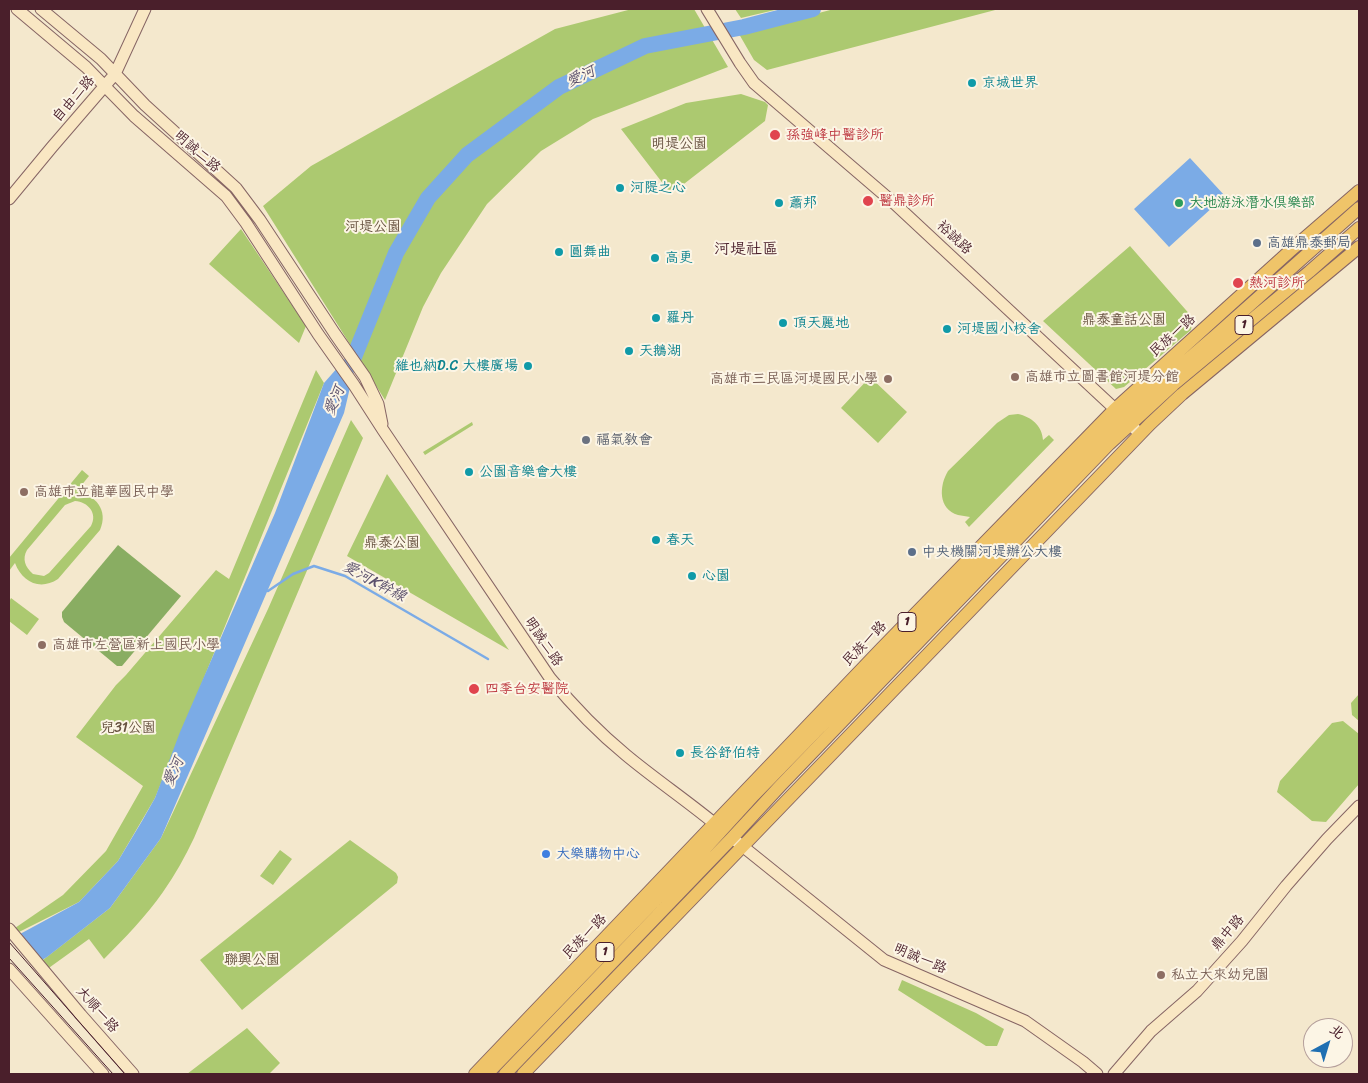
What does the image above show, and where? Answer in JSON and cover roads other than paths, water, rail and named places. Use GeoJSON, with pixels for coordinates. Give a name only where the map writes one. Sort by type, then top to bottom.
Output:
{"type":"FeatureCollection","features":[{"type":"Feature","properties":{"kind":"main road","name":"民族一路"},"geometry":{"type":"LineString","coordinates":[[817,731],[882,648],[1123,416],[1290,250],[1359,191]]}},
{"type":"Feature","properties":{"kind":"main road","name":"民族一路"},"geometry":{"type":"LineString","coordinates":[[505,1074],[754,795],[1110,444],[1123,416],[1359,208]]}},
{"type":"Feature","properties":{"kind":"main road","name":"民族一路"},"geometry":{"type":"LineString","coordinates":[[1123,416],[1174,384],[1359,228]]}},
{"type":"Feature","properties":{"kind":"main road","name":"1"},"geometry":{"type":"LineString","coordinates":[[523,1074],[1140,434],[1182,394],[1359,247]]}},
{"type":"Feature","properties":{"kind":"main road"},"geometry":{"type":"LineString","coordinates":[[817,731],[835,751]]}},
{"type":"Feature","properties":{"kind":"main road","name":"民族一路"},"geometry":{"type":"LineString","coordinates":[[475,1074],[723,830]]}},
{"type":"Feature","properties":{"kind":"main road","name":"民族一路"},"geometry":{"type":"LineString","coordinates":[[487,1074],[723,830]]}},
{"type":"Feature","properties":{"kind":"street","name":"明誠二路"},"geometry":{"type":"LineString","coordinates":[[17,9],[86,66],[141,122],[226,196],[246,223],[326,346],[540,665],[588,721],[625,754],[723,830]]}},
{"type":"Feature","properties":{"kind":"street","name":"明誠二路"},"geometry":{"type":"LineString","coordinates":[[41,9],[101,60],[144,105],[236,188],[260,220],[360,369],[378,404],[383,430]]}},
{"type":"Feature","properties":{"kind":"street","name":"自由二路"},"geometry":{"type":"LineString","coordinates":[[9,200],[115,74],[145,9]]}},
{"type":"Feature","properties":{"kind":"street","name":"裕誠路"},"geometry":{"type":"LineString","coordinates":[[710,14],[754,83],[895,204],[1140,434]]}},
{"type":"Feature","properties":{"kind":"street","name":"鼎中路"},"geometry":{"type":"LineString","coordinates":[[1114,1074],[1151,1032],[1197,991],[1242,941],[1321,846],[1359,806]]}},
{"type":"Feature","properties":{"kind":"street","name":"明誠一路"},"geometry":{"type":"LineString","coordinates":[[723,830],[884,960],[1025,1021],[1097,1074]]}},
{"type":"Feature","properties":{"kind":"street","name":"大順一路"},"geometry":{"type":"LineString","coordinates":[[10,931],[133,1074]]}},
{"type":"Feature","properties":{"kind":"street"},"geometry":{"type":"LineString","coordinates":[[12,973],[103,1074]]}},
{"type":"Feature","properties":{"kind":"water","name":"大地游泳潛水俱樂部"},"geometry":{"type":"Polygon","coordinates":[[[1190,158],[1225,196],[1169,247],[1134,209],[1190,158]]]}},
{"type":"Feature","properties":{"kind":"water","name":"愛河"},"geometry":{"type":"Polygon","coordinates":[[[361,341],[344,413],[161,838],[110,908],[34,965],[9,940],[79,902],[118,861],[142,821],[155,798],[180,732],[275,513],[324,383],[361,341]]]}},
{"type":"Feature","properties":{"kind":"waterway","name":"愛河"},"geometry":{"type":"LineString","coordinates":[[352,362],[396,253],[428,198],[467,155],[559,87],[645,46],[744,27],[813,9]]}},
{"type":"Feature","properties":{"kind":"waterway","name":"愛河K幹線"},"geometry":{"type":"LineString","coordinates":[[268,591],[293,574],[314,566],[345,576],[488,659]]}},
{"type":"Feature","properties":{"kind":"tram line"},"geometry":{"type":"LineString","coordinates":[[9,942],[125,1074]]}},
{"type":"Feature","properties":{"kind":"tram line"},"geometry":{"type":"LineString","coordinates":[[9,958],[113,1074]]}},
{"type":"Feature","properties":{"kind":"place","name":"京城世界"},"geometry":{"type":"Point","coordinates":[972,83]}},
{"type":"Feature","properties":{"kind":"place","name":"孫強峰中醫診所"},"geometry":{"type":"Point","coordinates":[775,135]}},
{"type":"Feature","properties":{"kind":"place","name":"河隄之心"},"geometry":{"type":"Point","coordinates":[620,188]}},
{"type":"Feature","properties":{"kind":"place","name":"醫鼎診所"},"geometry":{"type":"Point","coordinates":[868,201]}},
{"type":"Feature","properties":{"kind":"place","name":"蕭邦"},"geometry":{"type":"Point","coordinates":[779,203]}},
{"type":"Feature","properties":{"kind":"place","name":"大地游泳潛水俱樂部"},"geometry":{"type":"Point","coordinates":[1179,203]}},
{"type":"Feature","properties":{"kind":"place","name":"高雄鼎泰郵局"},"geometry":{"type":"Point","coordinates":[1257,243]}},
{"type":"Feature","properties":{"kind":"place","name":"圓舞曲"},"geometry":{"type":"Point","coordinates":[559,252]}},
{"type":"Feature","properties":{"kind":"place","name":"高更"},"geometry":{"type":"Point","coordinates":[655,258]}},
{"type":"Feature","properties":{"kind":"place","name":"熱河診所"},"geometry":{"type":"Point","coordinates":[1238,283]}},
{"type":"Feature","properties":{"kind":"place","name":"羅丹"},"geometry":{"type":"Point","coordinates":[656,318]}},
{"type":"Feature","properties":{"kind":"place","name":"頂天麗地"},"geometry":{"type":"Point","coordinates":[783,323]}},
{"type":"Feature","properties":{"kind":"place","name":"河堤國小校舍"},"geometry":{"type":"Point","coordinates":[947,329]}},
{"type":"Feature","properties":{"kind":"place","name":"天鵝湖"},"geometry":{"type":"Point","coordinates":[629,351]}},
{"type":"Feature","properties":{"kind":"place","name":"維也納D.C 大樓廣場"},"geometry":{"type":"Point","coordinates":[528,366]}},
{"type":"Feature","properties":{"kind":"place","name":"高雄市立圖書館河堤分館"},"geometry":{"type":"Point","coordinates":[1015,377]}},
{"type":"Feature","properties":{"kind":"place","name":"高雄市三民區河堤國民小學"},"geometry":{"type":"Point","coordinates":[888,379]}},
{"type":"Feature","properties":{"kind":"place","name":"福氣教會"},"geometry":{"type":"Point","coordinates":[586,440]}},
{"type":"Feature","properties":{"kind":"place","name":"公園音樂會大樓"},"geometry":{"type":"Point","coordinates":[469,472]}},
{"type":"Feature","properties":{"kind":"place","name":"高雄市立龍華國民中學"},"geometry":{"type":"Point","coordinates":[24,492]}},
{"type":"Feature","properties":{"kind":"place","name":"春天"},"geometry":{"type":"Point","coordinates":[656,540]}},
{"type":"Feature","properties":{"kind":"place","name":"中央機關河堤辦公大樓"},"geometry":{"type":"Point","coordinates":[912,552]}},
{"type":"Feature","properties":{"kind":"place","name":"心園"},"geometry":{"type":"Point","coordinates":[692,576]}},
{"type":"Feature","properties":{"kind":"place","name":"高雄市左營區新上國民小學"},"geometry":{"type":"Point","coordinates":[42,645]}},
{"type":"Feature","properties":{"kind":"place","name":"四季台安醫院"},"geometry":{"type":"Point","coordinates":[474,689]}},
{"type":"Feature","properties":{"kind":"place","name":"長谷舒伯特"},"geometry":{"type":"Point","coordinates":[680,753]}},
{"type":"Feature","properties":{"kind":"place","name":"大樂購物中心"},"geometry":{"type":"Point","coordinates":[546,854]}},
{"type":"Feature","properties":{"kind":"place","name":"私立大來幼兒園"},"geometry":{"type":"Point","coordinates":[1161,975]}},
{"type":"Feature","properties":{"kind":"district","name":"河堤社區"},"geometry":{"type":"Point","coordinates":[746,250]}},
{"type":"Feature","properties":{"kind":"park label","name":"明堤公園"},"geometry":{"type":"Point","coordinates":[679,144]}},
{"type":"Feature","properties":{"kind":"park label","name":"河堤公園"},"geometry":{"type":"Point","coordinates":[373,227]}},
{"type":"Feature","properties":{"kind":"park label","name":"鼎泰童話公園"},"geometry":{"type":"Point","coordinates":[1124,320]}},
{"type":"Feature","properties":{"kind":"park label","name":"鼎泰公園"},"geometry":{"type":"Point","coordinates":[392,543]}},
{"type":"Feature","properties":{"kind":"park label","name":"兒31公園"},"geometry":{"type":"Point","coordinates":[128,728]}},
{"type":"Feature","properties":{"kind":"park label","name":"聯興公園"},"geometry":{"type":"Point","coordinates":[252,960]}}]}
